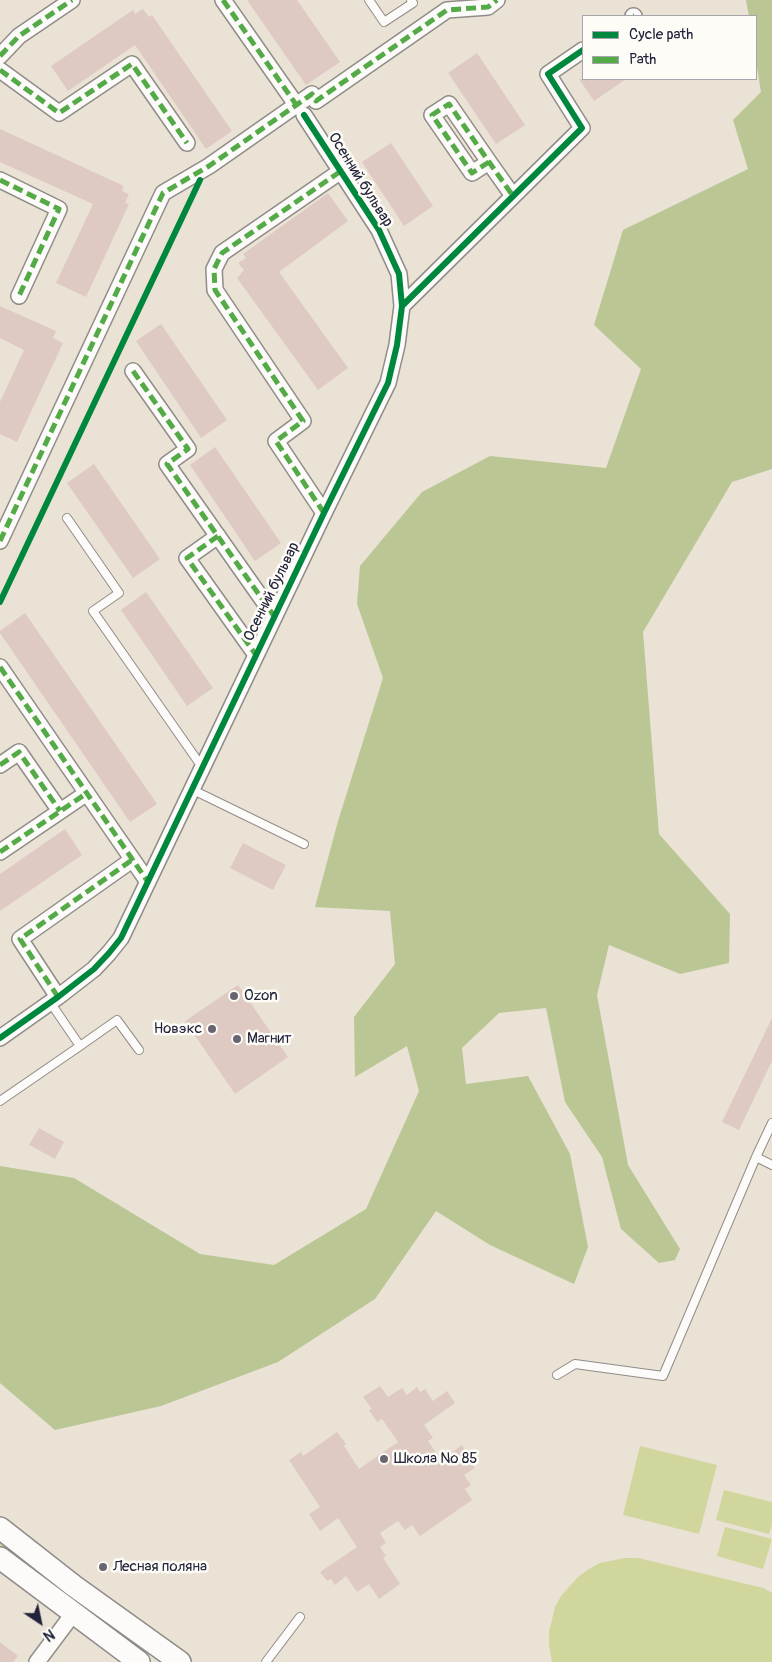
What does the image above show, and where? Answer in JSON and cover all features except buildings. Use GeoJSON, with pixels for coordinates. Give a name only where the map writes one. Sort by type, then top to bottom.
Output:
{"type":"FeatureCollection","features":[{"type":"Feature","properties":{"kind":"main road"},"geometry":{"type":"LineString","coordinates":[[0,1528],[74,1586],[180,1662]]}},
{"type":"Feature","properties":{"kind":"main road"},"geometry":{"type":"LineString","coordinates":[[0,1558],[139,1662]]}},
{"type":"Feature","properties":{"kind":"street"},"geometry":{"type":"LineString","coordinates":[[0,56],[19,36],[72,0]]}},
{"type":"Feature","properties":{"kind":"street","name":"Осенний бульвар"},"geometry":{"type":"LineString","coordinates":[[0,1038],[94,969],[121,938],[274,616],[388,383],[397,345],[402,306],[399,274],[379,230],[342,171],[223,0]]}},
{"type":"Feature","properties":{"kind":"street"},"geometry":{"type":"LineString","coordinates":[[0,541],[163,193],[209,166],[312,94],[316,100],[447,10],[488,7],[497,0]]}},
{"type":"Feature","properties":{"kind":"street"},"geometry":{"type":"LineString","coordinates":[[402,306],[582,128],[548,74],[582,51]]}},
{"type":"Feature","properties":{"kind":"street"},"geometry":{"type":"LineString","coordinates":[[0,70],[59,113],[132,64],[187,143]]}},
{"type":"Feature","properties":{"kind":"street"},"geometry":{"type":"LineString","coordinates":[[489,162],[512,196]]}},
{"type":"Feature","properties":{"kind":"street"},"geometry":{"type":"LineString","coordinates":[[324,513],[276,441],[303,421],[215,290],[214,270],[222,253],[342,171]]}},
{"type":"Feature","properties":{"kind":"street"},"geometry":{"type":"LineString","coordinates":[[0,180],[59,209],[19,296]]}},
{"type":"Feature","properties":{"kind":"street"},"geometry":{"type":"LineString","coordinates":[[133,371],[188,449],[166,464],[274,616]]}},
{"type":"Feature","properties":{"kind":"street"},"geometry":{"type":"LineString","coordinates":[[218,536],[187,558],[256,655]]}},
{"type":"Feature","properties":{"kind":"street"},"geometry":{"type":"LineString","coordinates":[[0,666],[148,882]]}},
{"type":"Feature","properties":{"kind":"street"},"geometry":{"type":"LineString","coordinates":[[0,765],[20,752],[60,811]]}},
{"type":"Feature","properties":{"kind":"street"},"geometry":{"type":"LineString","coordinates":[[0,852],[87,793]]}},
{"type":"Feature","properties":{"kind":"street"},"geometry":{"type":"LineString","coordinates":[[54,1000],[20,939],[132,860]]}},
{"type":"Feature","properties":{"kind":"street"},"geometry":{"type":"LineString","coordinates":[[37,1662],[73,1614]]}},
{"type":"Feature","properties":{"kind":"lane"},"geometry":{"type":"LineString","coordinates":[[369,0],[384,22],[413,3],[411,0]]}},
{"type":"Feature","properties":{"kind":"lane"},"geometry":{"type":"LineString","coordinates":[[67,518],[119,593],[93,611],[202,768]]}},
{"type":"Feature","properties":{"kind":"lane"},"geometry":{"type":"LineString","coordinates":[[191,789],[304,844]]}},
{"type":"Feature","properties":{"kind":"lane"},"geometry":{"type":"LineString","coordinates":[[54,1000],[80,1046]]}},
{"type":"Feature","properties":{"kind":"lane"},"geometry":{"type":"LineString","coordinates":[[0,1101],[117,1020],[139,1050]]}},
{"type":"Feature","properties":{"kind":"lane"},"geometry":{"type":"LineString","coordinates":[[557,1375],[574,1364],[663,1376],[772,1123]]}},
{"type":"Feature","properties":{"kind":"lane"},"geometry":{"type":"LineString","coordinates":[[756,1157],[772,1165]]}},
{"type":"Feature","properties":{"kind":"lane"},"geometry":{"type":"LineString","coordinates":[[266,1662],[300,1617]]}},
{"type":"Feature","properties":{"kind":"green space"},"geometry":{"type":"Polygon","coordinates":[[[746,0],[772,0],[772,469],[732,482],[643,632],[659,834],[730,914],[729,963],[680,974],[609,945],[597,995],[628,1165],[680,1249],[675,1260],[659,1263],[621,1229],[602,1157],[565,1102],[546,1008],[499,1013],[462,1048],[466,1084],[528,1076],[570,1154],[588,1247],[574,1284],[490,1245],[436,1211],[375,1299],[278,1362],[161,1406],[55,1430],[0,1383],[0,1166],[74,1178],[200,1254],[274,1265],[366,1209],[419,1091],[407,1046],[355,1077],[354,1017],[395,964],[390,911],[315,907],[338,821],[383,678],[357,604],[360,566],[422,492],[490,456],[606,468],[641,369],[594,325],[623,230],[748,169],[733,120],[761,92],[757,67],[757,15],[749,15],[746,0]]]}},
{"type":"Feature","properties":{"kind":"green space"},"geometry":{"type":"Polygon","coordinates":[[[640,1446],[717,1465],[699,1534],[623,1515],[640,1446]]]}},
{"type":"Feature","properties":{"kind":"green space"},"geometry":{"type":"Polygon","coordinates":[[[724,1490],[772,1502],[772,1524],[769,1534],[716,1520],[724,1490]]]}},
{"type":"Feature","properties":{"kind":"green space"},"geometry":{"type":"Polygon","coordinates":[[[725,1527],[772,1539],[763,1569],[717,1556],[725,1527]]]}},
{"type":"Feature","properties":{"kind":"green space"},"geometry":{"type":"Polygon","coordinates":[[[0,1538],[114,1626],[109,1632],[0,1547],[0,1538]]]}},
{"type":"Feature","properties":{"kind":"green space"},"geometry":{"type":"Polygon","coordinates":[[[625,1558],[638,1558],[763,1588],[772,1593],[772,1662],[552,1662],[549,1632],[555,1607],[561,1596],[578,1577],[589,1569],[600,1563],[625,1558]]]}},
{"type":"Feature","properties":{"kind":"marked path"},"geometry":{"type":"LineString","coordinates":[[0,56],[19,36],[72,0]]}},
{"type":"Feature","properties":{"kind":"marked path"},"geometry":{"type":"LineString","coordinates":[[223,0],[295,103]]}},
{"type":"Feature","properties":{"kind":"marked path"},"geometry":{"type":"LineString","coordinates":[[0,541],[163,193],[209,166],[312,94],[316,101],[447,10],[488,7],[497,0]]}},
{"type":"Feature","properties":{"kind":"marked path"},"geometry":{"type":"LineString","coordinates":[[0,70],[59,113],[132,64],[187,143]]}},
{"type":"Feature","properties":{"kind":"marked path"},"geometry":{"type":"LineString","coordinates":[[489,162],[472,173],[432,115],[449,104],[513,196]]}},
{"type":"Feature","properties":{"kind":"marked path"},"geometry":{"type":"LineString","coordinates":[[324,513],[276,441],[303,421],[215,290],[214,269],[222,253],[341,171]]}},
{"type":"Feature","properties":{"kind":"marked path"},"geometry":{"type":"LineString","coordinates":[[0,180],[59,209],[19,296]]}},
{"type":"Feature","properties":{"kind":"marked path"},"geometry":{"type":"LineString","coordinates":[[133,371],[188,449],[167,464],[274,616]]}},
{"type":"Feature","properties":{"kind":"marked path"},"geometry":{"type":"LineString","coordinates":[[218,536],[187,558],[256,655]]}},
{"type":"Feature","properties":{"kind":"marked path"},"geometry":{"type":"LineString","coordinates":[[0,667],[148,882]]}},
{"type":"Feature","properties":{"kind":"marked path"},"geometry":{"type":"LineString","coordinates":[[0,765],[19,752],[60,811]]}},
{"type":"Feature","properties":{"kind":"marked path"},"geometry":{"type":"LineString","coordinates":[[0,852],[87,793]]}},
{"type":"Feature","properties":{"kind":"marked path"},"geometry":{"type":"LineString","coordinates":[[58,997],[20,939],[132,860]]}},
{"type":"Feature","properties":{"kind":"cycle path"},"geometry":{"type":"LineString","coordinates":[[402,306],[582,128],[548,74],[582,51]]}},
{"type":"Feature","properties":{"kind":"cycle path"},"geometry":{"type":"LineString","coordinates":[[0,1038],[94,969],[121,938],[388,383],[397,345],[402,306],[399,274],[379,230],[304,115]]}},
{"type":"Feature","properties":{"kind":"cycle path"},"geometry":{"type":"LineString","coordinates":[[0,602],[200,180]]}},
{"type":"Feature","properties":{"kind":"place","name":"Ozon"},"geometry":{"type":"Point","coordinates":[234,996]}},
{"type":"Feature","properties":{"kind":"place","name":"Новэкс"},"geometry":{"type":"Point","coordinates":[212,1029]}},
{"type":"Feature","properties":{"kind":"place","name":"Магнит"},"geometry":{"type":"Point","coordinates":[237,1039]}},
{"type":"Feature","properties":{"kind":"place","name":"Школа № 85"},"geometry":{"type":"Point","coordinates":[384,1459]}},
{"type":"Feature","properties":{"kind":"place","name":"Лесная поляна"},"geometry":{"type":"Point","coordinates":[103,1567]}}]}
